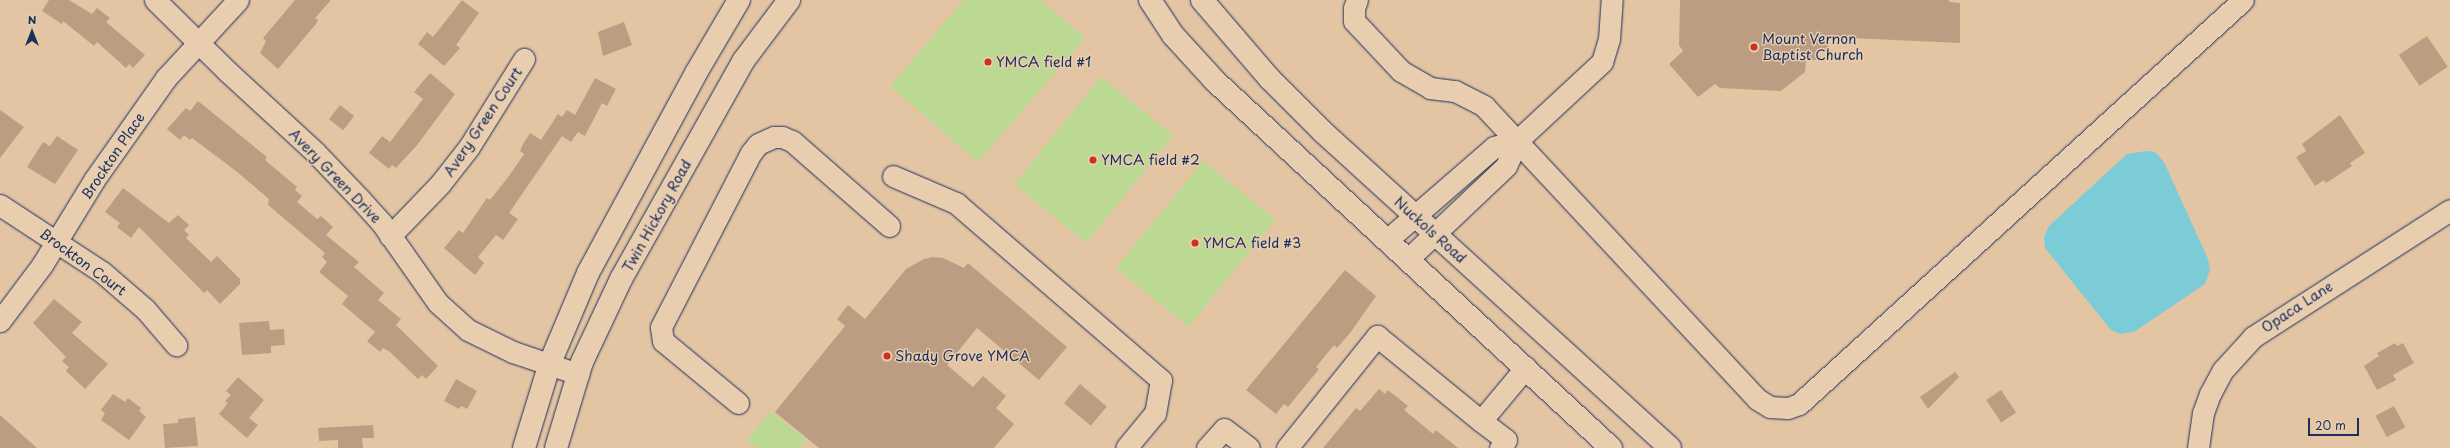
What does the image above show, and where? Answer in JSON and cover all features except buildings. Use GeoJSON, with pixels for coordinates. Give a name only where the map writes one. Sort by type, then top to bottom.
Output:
{"type":"FeatureCollection","features":[{"type":"Feature","properties":{"kind":"main road"},"geometry":{"type":"LineString","coordinates":[[524,448],[550,363],[591,266],[715,39],[740,0]]}},
{"type":"Feature","properties":{"kind":"main road","name":"Twin Hickory Road"},"geometry":{"type":"LineString","coordinates":[[556,448],[578,374],[621,279],[744,60],[789,0]]}},
{"type":"Feature","properties":{"kind":"main road"},"geometry":{"type":"LineString","coordinates":[[1141,0],[1241,106],[1611,448]]}},
{"type":"Feature","properties":{"kind":"main road"},"geometry":{"type":"LineString","coordinates":[[1150,0],[1173,35]]}},
{"type":"Feature","properties":{"kind":"main road","name":"Nuckols Road"},"geometry":{"type":"LineString","coordinates":[[1202,0],[1270,79],[1323,132],[1433,234],[1670,448]]}},
{"type":"Feature","properties":{"kind":"street","name":"Avery Green Drive"},"geometry":{"type":"LineString","coordinates":[[155,0],[315,152],[360,199],[390,236],[438,303],[468,330],[513,352],[550,363],[578,374]]}},
{"type":"Feature","properties":{"kind":"street","name":"Brockton Place"},"geometry":{"type":"LineString","coordinates":[[0,321],[58,242],[116,147],[166,78],[238,0]]}},
{"type":"Feature","properties":{"kind":"street"},"geometry":{"type":"LineString","coordinates":[[1357,0],[1354,8],[1354,21],[1401,71],[1430,88],[1455,91],[1484,106],[1518,140],[1757,399],[1770,407],[1788,408],[1799,404],[2244,0]]}},
{"type":"Feature","properties":{"kind":"street"},"geometry":{"type":"LineString","coordinates":[[1408,259],[1506,166],[1518,140],[1602,62],[1610,39],[1612,0]]}},
{"type":"Feature","properties":{"kind":"street","name":"Avery Green Court"},"geometry":{"type":"LineString","coordinates":[[390,236],[440,184],[469,147],[524,59]]}},
{"type":"Feature","properties":{"kind":"street"},"geometry":{"type":"LineString","coordinates":[[738,403],[663,341],[661,327],[751,153],[758,144],[774,137],[782,137],[792,141],[889,226]]}},
{"type":"Feature","properties":{"kind":"street"},"geometry":{"type":"LineString","coordinates":[[1387,240],[1494,147],[1518,140]]}},
{"type":"Feature","properties":{"kind":"street"},"geometry":{"type":"LineString","coordinates":[[894,176],[956,203],[1161,380],[1155,413],[1126,448]]}},
{"type":"Feature","properties":{"kind":"street","name":"Brockton Court"},"geometry":{"type":"LineString","coordinates":[[0,205],[102,272],[145,309],[176,345]]}},
{"type":"Feature","properties":{"kind":"street","name":"Opaca Lane"},"geometry":{"type":"LineString","coordinates":[[2198,448],[2203,413],[2210,394],[2223,370],[2253,337],[2450,210]]}},
{"type":"Feature","properties":{"kind":"street"},"geometry":{"type":"LineString","coordinates":[[1287,448],[1377,336],[1506,440],[1500,448]]}},
{"type":"Feature","properties":{"kind":"street"},"geometry":{"type":"LineString","coordinates":[[1481,421],[1526,368]]}},
{"type":"Feature","properties":{"kind":"street"},"geometry":{"type":"LineString","coordinates":[[1207,448],[1224,429],[1249,448]]}},
{"type":"Feature","properties":{"kind":"green space","name":"YMCA field #1"},"geometry":{"type":"Polygon","coordinates":[[[964,0],[1041,0],[1085,38],[978,162],[890,86],[964,0]]]}},
{"type":"Feature","properties":{"kind":"green space","name":"YMCA field #2"},"geometry":{"type":"Polygon","coordinates":[[[1101,77],[1173,136],[1086,243],[1014,184],[1101,77]]]}},
{"type":"Feature","properties":{"kind":"green space","name":"YMCA field #3"},"geometry":{"type":"Polygon","coordinates":[[[1203,161],[1275,220],[1188,327],[1116,268],[1203,161]]]}},
{"type":"Feature","properties":{"kind":"green space"},"geometry":{"type":"Polygon","coordinates":[[[770,411],[807,440],[800,448],[758,448],[747,440],[770,411]]]}},
{"type":"Feature","properties":{"kind":"water"},"geometry":{"type":"Polygon","coordinates":[[[2146,151],[2155,152],[2164,162],[2208,259],[2210,270],[2205,284],[2134,332],[2120,334],[2111,330],[2045,248],[2044,237],[2049,226],[2127,154],[2146,151]]]}},
{"type":"Feature","properties":{"kind":"place","name":"Mount Vernon Baptist Church"},"geometry":{"type":"Point","coordinates":[1754,47]}},
{"type":"Feature","properties":{"kind":"place","name":"YMCA field #1"},"geometry":{"type":"Point","coordinates":[988,62]}},
{"type":"Feature","properties":{"kind":"place","name":"YMCA field #2"},"geometry":{"type":"Point","coordinates":[1093,160]}},
{"type":"Feature","properties":{"kind":"place","name":"YMCA field #3"},"geometry":{"type":"Point","coordinates":[1195,243]}},
{"type":"Feature","properties":{"kind":"place","name":"Shady Grove YMCA"},"geometry":{"type":"Point","coordinates":[887,356]}}]}
